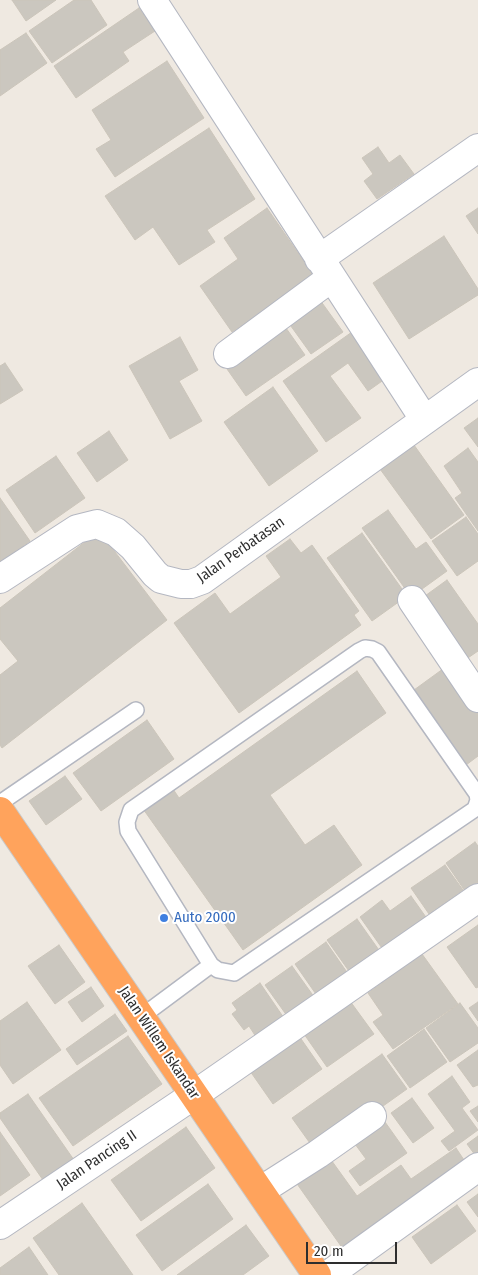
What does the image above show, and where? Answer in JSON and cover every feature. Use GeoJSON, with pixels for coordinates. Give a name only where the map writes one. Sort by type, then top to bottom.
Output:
{"type":"FeatureCollection","features":[{"type":"Feature","properties":{"kind":"highway","name":"Jalan Willem Iskandar"},"geometry":{"type":"LineString","coordinates":[[0,811],[317,1275]]}},
{"type":"Feature","properties":{"kind":"street"},"geometry":{"type":"LineString","coordinates":[[152,0],[424,419]]}},
{"type":"Feature","properties":{"kind":"street"},"geometry":{"type":"LineString","coordinates":[[228,354],[325,268],[478,148]]}},
{"type":"Feature","properties":{"kind":"street","name":"Jalan Perbatasan"},"geometry":{"type":"LineString","coordinates":[[0,579],[77,529],[96,524],[116,532],[133,547],[161,579],[181,584],[191,584],[202,580],[478,382]]}},
{"type":"Feature","properties":{"kind":"street"},"geometry":{"type":"LineString","coordinates":[[412,600],[478,698]]}},
{"type":"Feature","properties":{"kind":"street","name":"Jalan Pancing II"},"geometry":{"type":"LineString","coordinates":[[0,1225],[194,1095],[478,898]]}},
{"type":"Feature","properties":{"kind":"street"},"geometry":{"type":"LineString","coordinates":[[260,1191],[318,1154],[372,1116]]}},
{"type":"Feature","properties":{"kind":"street"},"geometry":{"type":"LineString","coordinates":[[328,1275],[478,1167]]}},
{"type":"Feature","properties":{"kind":"lane"},"geometry":{"type":"LineString","coordinates":[[372,649],[378,652],[477,794],[478,800],[475,809],[234,973],[225,973],[211,965],[128,831],[126,822],[131,810],[359,650],[372,649]]}},
{"type":"Feature","properties":{"kind":"lane"},"geometry":{"type":"LineString","coordinates":[[0,803],[136,710]]}},
{"type":"Feature","properties":{"kind":"lane"},"geometry":{"type":"LineString","coordinates":[[141,1017],[211,965]]}},
{"type":"Feature","properties":{"kind":"building"},"geometry":{"type":"Polygon","coordinates":[[[12,0],[56,0],[26,21],[12,0]]]}},
{"type":"Feature","properties":{"kind":"building"},"geometry":{"type":"Polygon","coordinates":[[[74,0],[91,0],[107,25],[52,63],[29,31],[74,0]]]}},
{"type":"Feature","properties":{"kind":"building"},"geometry":{"type":"Polygon","coordinates":[[[139,8],[155,31],[123,52],[129,61],[76,98],[54,66],[139,8]]]}},
{"type":"Feature","properties":{"kind":"building"},"geometry":{"type":"Polygon","coordinates":[[[26,33],[47,63],[0,96],[0,50],[26,33]]]}},
{"type":"Feature","properties":{"kind":"building"},"geometry":{"type":"Polygon","coordinates":[[[167,61],[204,118],[115,177],[96,149],[111,140],[92,110],[167,61]]]}},
{"type":"Feature","properties":{"kind":"building"},"geometry":{"type":"Polygon","coordinates":[[[209,128],[255,199],[207,230],[215,242],[179,265],[153,227],[135,240],[105,196],[209,128]]]}},
{"type":"Feature","properties":{"kind":"building"},"geometry":{"type":"Polygon","coordinates":[[[378,147],[389,163],[400,155],[414,174],[377,199],[364,181],[373,174],[362,158],[378,147]]]}},
{"type":"Feature","properties":{"kind":"building"},"geometry":{"type":"Polygon","coordinates":[[[267,208],[314,276],[232,332],[200,286],[238,259],[224,238],[267,208]]]}},
{"type":"Feature","properties":{"kind":"building"},"geometry":{"type":"Polygon","coordinates":[[[478,208],[478,234],[466,216],[478,208]]]}},
{"type":"Feature","properties":{"kind":"building"},"geometry":{"type":"Polygon","coordinates":[[[444,236],[478,289],[478,295],[409,339],[373,283],[444,236]]]}},
{"type":"Feature","properties":{"kind":"building"},"geometry":{"type":"Polygon","coordinates":[[[320,300],[343,332],[311,354],[288,322],[320,300]]]}},
{"type":"Feature","properties":{"kind":"building"},"geometry":{"type":"Polygon","coordinates":[[[286,328],[305,355],[246,396],[227,369],[286,328]]]}},
{"type":"Feature","properties":{"kind":"building"},"geometry":{"type":"Polygon","coordinates":[[[352,332],[385,379],[368,391],[348,363],[330,376],[361,418],[326,442],[283,381],[352,332]]]}},
{"type":"Feature","properties":{"kind":"building"},"geometry":{"type":"Polygon","coordinates":[[[180,337],[198,370],[179,381],[202,421],[170,439],[129,366],[180,337]]]}},
{"type":"Feature","properties":{"kind":"building"},"geometry":{"type":"Polygon","coordinates":[[[5,363],[23,390],[0,404],[0,366],[5,363]]]}},
{"type":"Feature","properties":{"kind":"building"},"geometry":{"type":"Polygon","coordinates":[[[273,387],[318,451],[269,486],[224,422],[273,387]]]}},
{"type":"Feature","properties":{"kind":"building"},"geometry":{"type":"Polygon","coordinates":[[[478,418],[478,447],[464,428],[478,418]]]}},
{"type":"Feature","properties":{"kind":"building"},"geometry":{"type":"Polygon","coordinates":[[[109,431],[128,460],[97,482],[77,453],[109,431]]]}},
{"type":"Feature","properties":{"kind":"building"},"geometry":{"type":"Polygon","coordinates":[[[414,445],[464,515],[431,539],[380,469],[414,445]]]}},
{"type":"Feature","properties":{"kind":"building"},"geometry":{"type":"Polygon","coordinates":[[[468,448],[478,462],[478,531],[455,498],[462,493],[444,466],[468,448]]]}},
{"type":"Feature","properties":{"kind":"building"},"geometry":{"type":"Polygon","coordinates":[[[56,456],[85,498],[35,533],[6,490],[56,456]]]}},
{"type":"Feature","properties":{"kind":"building"},"geometry":{"type":"Polygon","coordinates":[[[0,498],[30,541],[0,563],[0,498]]]}},
{"type":"Feature","properties":{"kind":"building"},"geometry":{"type":"Polygon","coordinates":[[[388,510],[416,549],[426,542],[447,571],[411,597],[362,528],[388,510]]]}},
{"type":"Feature","properties":{"kind":"building"},"geometry":{"type":"Polygon","coordinates":[[[466,517],[478,534],[478,561],[457,576],[432,541],[466,517]]]}},
{"type":"Feature","properties":{"kind":"building"},"geometry":{"type":"Polygon","coordinates":[[[99,531],[167,620],[2,748],[0,745],[0,675],[18,661],[0,639],[0,608],[99,531]]]}},
{"type":"Feature","properties":{"kind":"building"},"geometry":{"type":"Polygon","coordinates":[[[362,533],[407,596],[372,621],[327,558],[362,533]]]}},
{"type":"Feature","properties":{"kind":"building"},"geometry":{"type":"Polygon","coordinates":[[[290,539],[301,553],[312,545],[359,611],[354,615],[361,625],[239,713],[174,623],[215,593],[230,614],[281,577],[266,556],[290,539]]]}},
{"type":"Feature","properties":{"kind":"building"},"geometry":{"type":"Polygon","coordinates":[[[447,580],[478,624],[478,651],[462,662],[418,601],[447,580]]]}},
{"type":"Feature","properties":{"kind":"building"},"geometry":{"type":"Polygon","coordinates":[[[447,666],[478,710],[478,756],[466,765],[414,690],[447,666]]]}},
{"type":"Feature","properties":{"kind":"building"},"geometry":{"type":"Polygon","coordinates":[[[357,671],[386,713],[270,795],[305,845],[334,825],[362,865],[243,950],[141,806],[171,786],[179,798],[357,671]]]}},
{"type":"Feature","properties":{"kind":"building"},"geometry":{"type":"Polygon","coordinates":[[[147,720],[174,759],[101,811],[73,773],[147,720]]]}},
{"type":"Feature","properties":{"kind":"building"},"geometry":{"type":"Polygon","coordinates":[[[65,776],[82,799],[46,825],[29,801],[65,776]]]}},
{"type":"Feature","properties":{"kind":"building"},"geometry":{"type":"Polygon","coordinates":[[[475,842],[478,846],[478,882],[465,891],[446,863],[475,842]]]}},
{"type":"Feature","properties":{"kind":"building"},"geometry":{"type":"Polygon","coordinates":[[[445,865],[463,890],[429,914],[411,888],[445,865]]]}},
{"type":"Feature","properties":{"kind":"building"},"geometry":{"type":"Polygon","coordinates":[[[411,896],[428,920],[384,951],[360,917],[382,900],[390,911],[411,896]]]}},
{"type":"Feature","properties":{"kind":"building"},"geometry":{"type":"Polygon","coordinates":[[[357,919],[381,953],[351,974],[327,940],[357,919]]]}},
{"type":"Feature","properties":{"kind":"building"},"geometry":{"type":"Polygon","coordinates":[[[478,925],[478,987],[476,988],[447,947],[478,925]]]}},
{"type":"Feature","properties":{"kind":"building"},"geometry":{"type":"Polygon","coordinates":[[[326,942],[351,978],[320,1000],[295,964],[326,942]]]}},
{"type":"Feature","properties":{"kind":"building"},"geometry":{"type":"Polygon","coordinates":[[[59,945],[85,982],[55,1004],[28,966],[59,945]]]}},
{"type":"Feature","properties":{"kind":"building"},"geometry":{"type":"Polygon","coordinates":[[[422,954],[458,1004],[393,1049],[373,1022],[383,1015],[368,993],[422,954]]]}},
{"type":"Feature","properties":{"kind":"building"},"geometry":{"type":"Polygon","coordinates":[[[292,966],[317,1001],[290,1020],[265,985],[292,966]]]}},
{"type":"Feature","properties":{"kind":"building"},"geometry":{"type":"Polygon","coordinates":[[[260,983],[286,1021],[258,1040],[249,1026],[244,1030],[232,1014],[237,1010],[232,1003],[260,983]]]}},
{"type":"Feature","properties":{"kind":"building"},"geometry":{"type":"Polygon","coordinates":[[[91,987],[104,1006],[82,1022],[68,1002],[91,987]]]}},
{"type":"Feature","properties":{"kind":"building"},"geometry":{"type":"Polygon","coordinates":[[[350,1001],[374,1034],[327,1067],[304,1034],[350,1001]]]}},
{"type":"Feature","properties":{"kind":"building"},"geometry":{"type":"Polygon","coordinates":[[[27,1002],[61,1050],[13,1084],[0,1065],[0,1021],[27,1002]]]}},
{"type":"Feature","properties":{"kind":"building"},"geometry":{"type":"Polygon","coordinates":[[[478,1002],[478,1021],[469,1008],[478,1002]]]}},
{"type":"Feature","properties":{"kind":"building"},"geometry":{"type":"Polygon","coordinates":[[[460,1003],[478,1028],[478,1043],[450,1062],[426,1028],[460,1003]]]}},
{"type":"Feature","properties":{"kind":"building"},"geometry":{"type":"Polygon","coordinates":[[[115,1014],[127,1031],[77,1065],[66,1049],[115,1014]]]}},
{"type":"Feature","properties":{"kind":"building"},"geometry":{"type":"Polygon","coordinates":[[[424,1029],[447,1062],[410,1088],[387,1056],[424,1029]]]}},
{"type":"Feature","properties":{"kind":"building"},"geometry":{"type":"Polygon","coordinates":[[[128,1036],[162,1084],[73,1146],[39,1098],[128,1036]]]}},
{"type":"Feature","properties":{"kind":"building"},"geometry":{"type":"Polygon","coordinates":[[[299,1036],[322,1069],[273,1104],[250,1071],[299,1036]]]}},
{"type":"Feature","properties":{"kind":"building"},"geometry":{"type":"Polygon","coordinates":[[[478,1050],[478,1085],[473,1087],[457,1065],[478,1050]]]}},
{"type":"Feature","properties":{"kind":"building"},"geometry":{"type":"Polygon","coordinates":[[[382,1054],[407,1089],[317,1153],[292,1118],[382,1054]]]}},
{"type":"Feature","properties":{"kind":"building"},"geometry":{"type":"Polygon","coordinates":[[[452,1076],[470,1102],[462,1108],[478,1130],[449,1151],[441,1141],[455,1131],[428,1094],[452,1076]]]}},
{"type":"Feature","properties":{"kind":"building"},"geometry":{"type":"Polygon","coordinates":[[[28,1094],[74,1160],[43,1180],[0,1118],[0,1113],[28,1094]]]}},
{"type":"Feature","properties":{"kind":"building"},"geometry":{"type":"Polygon","coordinates":[[[412,1098],[434,1128],[413,1143],[391,1113],[412,1098]]]}},
{"type":"Feature","properties":{"kind":"building"},"geometry":{"type":"Polygon","coordinates":[[[478,1106],[478,1122],[470,1111],[478,1106]]]}},
{"type":"Feature","properties":{"kind":"building"},"geometry":{"type":"Polygon","coordinates":[[[385,1122],[407,1153],[360,1186],[349,1171],[366,1159],[355,1144],[385,1122]]]}},
{"type":"Feature","properties":{"kind":"building"},"geometry":{"type":"Polygon","coordinates":[[[186,1127],[215,1168],[141,1221],[111,1180],[186,1127]]]}},
{"type":"Feature","properties":{"kind":"building"},"geometry":{"type":"Polygon","coordinates":[[[0,1132],[30,1175],[0,1196],[0,1132]]]}},
{"type":"Feature","properties":{"kind":"building"},"geometry":{"type":"Polygon","coordinates":[[[478,1136],[478,1159],[467,1144],[478,1136]]]}},
{"type":"Feature","properties":{"kind":"building"},"geometry":{"type":"Polygon","coordinates":[[[456,1148],[470,1169],[348,1256],[295,1181],[329,1157],[357,1196],[401,1165],[411,1179],[456,1148]]]}},
{"type":"Feature","properties":{"kind":"building"},"geometry":{"type":"Polygon","coordinates":[[[208,1184],[233,1219],[162,1271],[136,1235],[208,1184]]]}},
{"type":"Feature","properties":{"kind":"building"},"geometry":{"type":"Polygon","coordinates":[[[478,1194],[478,1217],[467,1202],[478,1194]]]}},
{"type":"Feature","properties":{"kind":"building"},"geometry":{"type":"Polygon","coordinates":[[[82,1203],[133,1275],[59,1275],[33,1238],[82,1203]]]}},
{"type":"Feature","properties":{"kind":"building"},"geometry":{"type":"Polygon","coordinates":[[[457,1205],[476,1231],[431,1264],[412,1237],[457,1205]]]}},
{"type":"Feature","properties":{"kind":"building"},"geometry":{"type":"Polygon","coordinates":[[[246,1225],[269,1256],[243,1275],[177,1275],[246,1225]]]}},
{"type":"Feature","properties":{"kind":"building"},"geometry":{"type":"Polygon","coordinates":[[[29,1247],[48,1275],[0,1275],[0,1268],[29,1247]]]}},
{"type":"Feature","properties":{"kind":"place","name":"Auto 2000"},"geometry":{"type":"Point","coordinates":[164,918]}}]}
